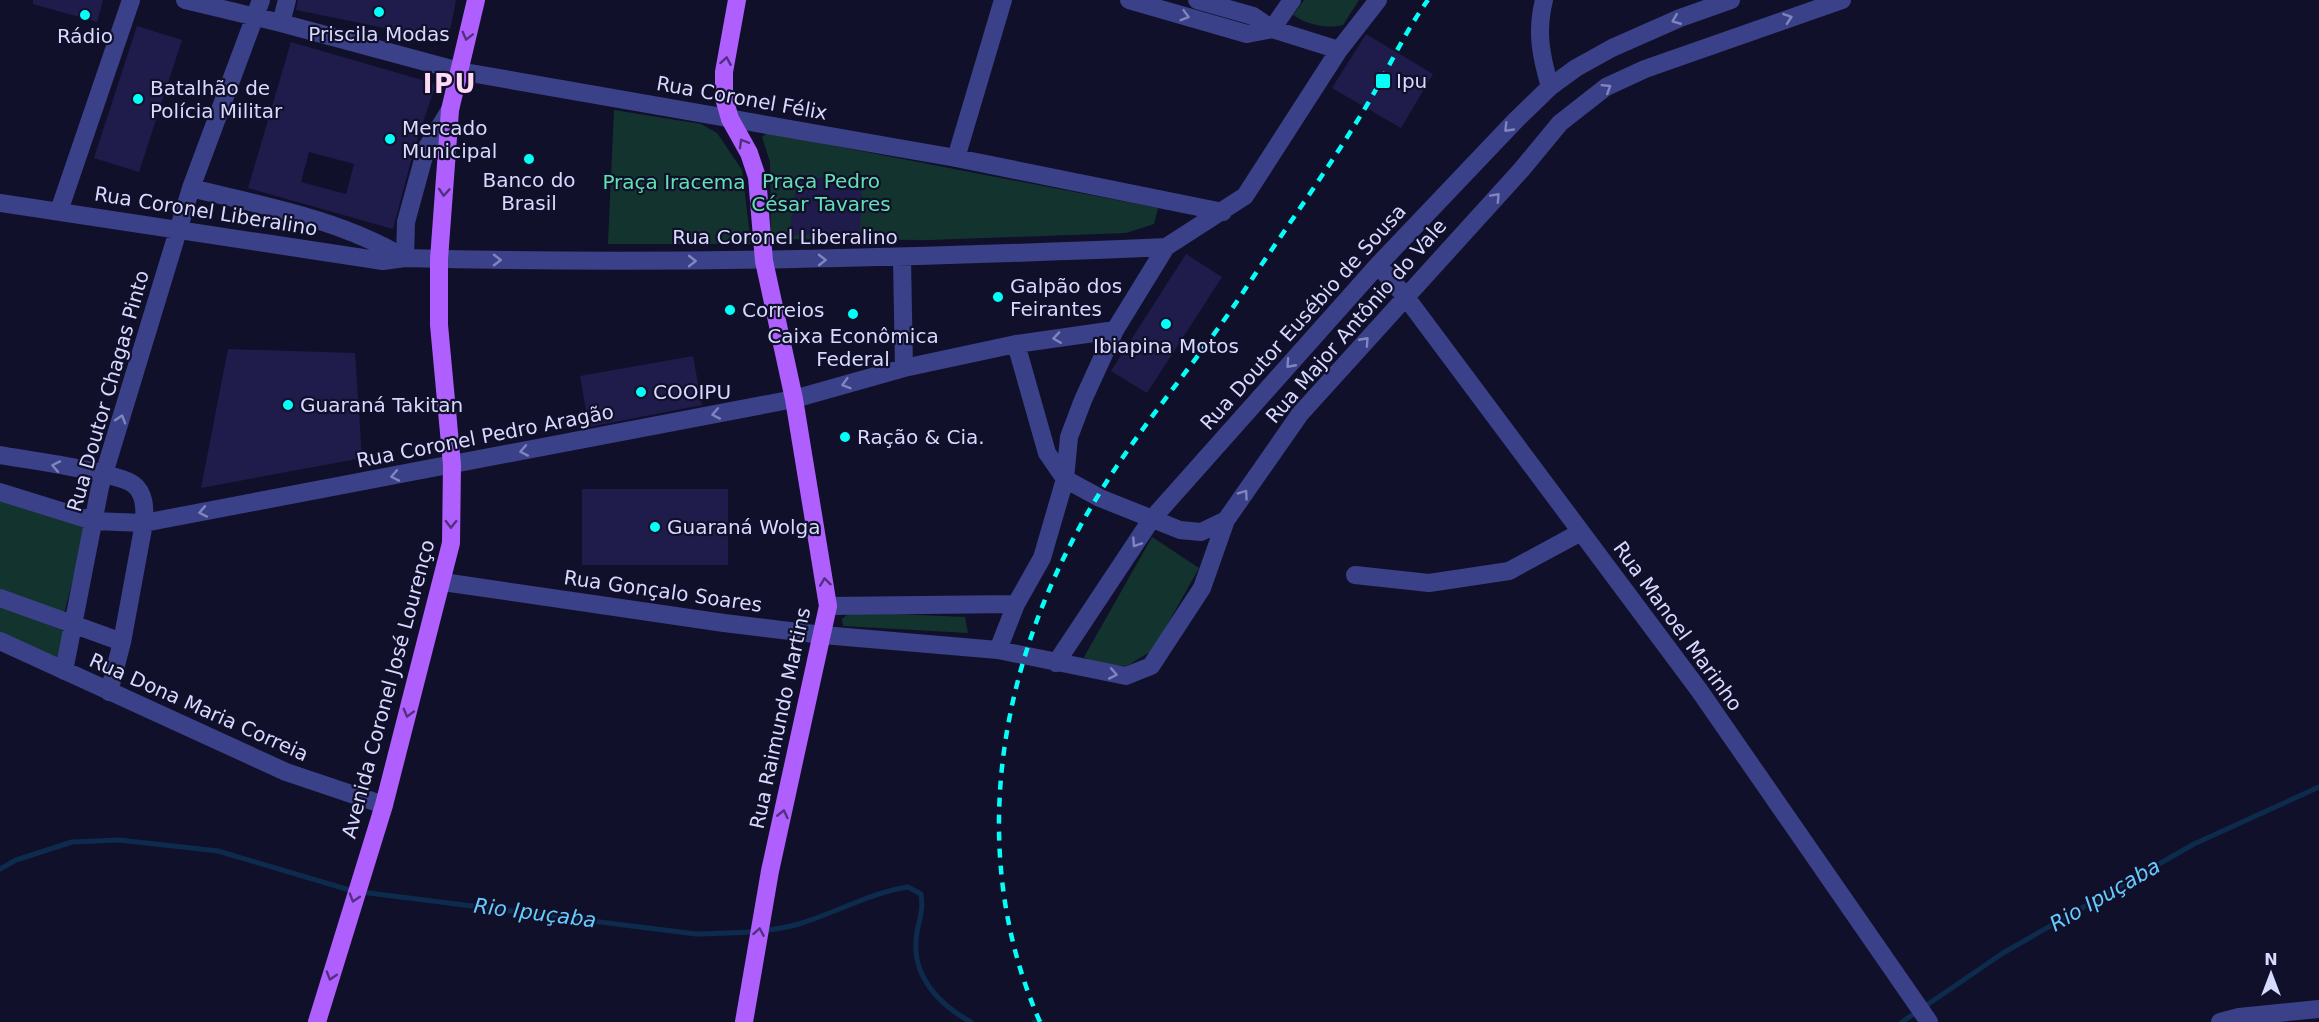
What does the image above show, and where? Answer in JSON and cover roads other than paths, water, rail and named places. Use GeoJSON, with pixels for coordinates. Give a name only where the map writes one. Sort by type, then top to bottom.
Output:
{"type":"FeatureCollection","features":[{"type":"Feature","properties":{"kind":"main road","name":"Avenida Coronel José Lourenço"},"geometry":{"type":"LineString","coordinates":[[317,1022],[384,805],[443,582],[451,543],[452,465],[439,325],[439,259],[450,110],[476,0]]}},
{"type":"Feature","properties":{"kind":"main road","name":"Rua Raimundo Martins"},"geometry":{"type":"LineString","coordinates":[[737,0],[724,72],[724,98],[730,119],[749,153],[757,177],[764,261],[794,399],[828,606],[770,871],[744,1022]]}},
{"type":"Feature","properties":{"kind":"street"},"geometry":{"type":"LineString","coordinates":[[59,211],[131,0]]}},
{"type":"Feature","properties":{"kind":"street","name":"Rua Coronel Félix"},"geometry":{"type":"LineString","coordinates":[[185,0],[259,8],[281,23],[459,71],[956,158],[1223,212]]}},
{"type":"Feature","properties":{"kind":"street"},"geometry":{"type":"LineString","coordinates":[[244,0],[259,8]]}},
{"type":"Feature","properties":{"kind":"street"},"geometry":{"type":"LineString","coordinates":[[281,23],[287,0]]}},
{"type":"Feature","properties":{"kind":"street"},"geometry":{"type":"LineString","coordinates":[[956,158],[1003,0]]}},
{"type":"Feature","properties":{"kind":"street"},"geometry":{"type":"LineString","coordinates":[[1129,0],[1247,34],[1272,29],[1292,0]]}},
{"type":"Feature","properties":{"kind":"street"},"geometry":{"type":"LineString","coordinates":[[1197,0],[1253,16],[1272,29],[1339,50]]}},
{"type":"Feature","properties":{"kind":"street"},"geometry":{"type":"LineString","coordinates":[[998,650],[1016,604],[1042,558],[1065,479],[1069,437],[1115,330],[1166,247],[1245,196],[1339,50],[1378,0]]}},
{"type":"Feature","properties":{"kind":"street"},"geometry":{"type":"LineString","coordinates":[[1544,0],[1539,19],[1539,46],[1550,87]]}},
{"type":"Feature","properties":{"kind":"street","name":"Rua Doutor Eusébio de Sousa"},"geometry":{"type":"LineString","coordinates":[[1056,663],[1151,520],[1378,265],[1550,87],[1576,68],[1612,48],[1680,18],[1731,0]]}},
{"type":"Feature","properties":{"kind":"street","name":"Rua Major Antônio do Vale"},"geometry":{"type":"LineString","coordinates":[[1056,663],[1126,676],[1151,666],[1202,588],[1226,520],[1300,414],[1522,169],[1560,123],[1606,87],[1645,69],[1842,0]]}},
{"type":"Feature","properties":{"kind":"street","name":"Rua Doutor Chagas Pinto"},"geometry":{"type":"LineString","coordinates":[[64,671],[104,474],[191,188],[259,8]]}},
{"type":"Feature","properties":{"kind":"street","name":"Avenida Coronel José Lourenço"},"geometry":{"type":"LineString","coordinates":[[405,258],[406,222],[426,148],[450,110]]}},
{"type":"Feature","properties":{"kind":"street","name":"Rua Coronel Liberalino"},"geometry":{"type":"LineString","coordinates":[[191,188],[344,227],[376,241],[405,258]]}},
{"type":"Feature","properties":{"kind":"street","name":"Rua Coronel Liberalino"},"geometry":{"type":"LineString","coordinates":[[0,202],[383,261],[405,258],[764,261],[902,259],[1166,247]]}},
{"type":"Feature","properties":{"kind":"street"},"geometry":{"type":"LineString","coordinates":[[902,259],[904,368]]}},
{"type":"Feature","properties":{"kind":"street","name":"Rua Manoel Marinho"},"geometry":{"type":"LineString","coordinates":[[1378,265],[1405,296],[1699,690],[1892,972],[1929,1022]]}},
{"type":"Feature","properties":{"kind":"street","name":"Rua Coronel Pedro Aragão"},"geometry":{"type":"LineString","coordinates":[[0,492],[93,520],[144,523],[794,399],[904,368],[1016,344],[1115,330]]}},
{"type":"Feature","properties":{"kind":"street"},"geometry":{"type":"LineString","coordinates":[[1016,344],[1047,453],[1065,479],[1151,520],[1179,530],[1201,532],[1226,520]]}},
{"type":"Feature","properties":{"kind":"street"},"geometry":{"type":"LineString","coordinates":[[0,455],[104,474],[134,485],[141,495],[145,507],[144,523],[122,642],[109,692]]}},
{"type":"Feature","properties":{"kind":"street"},"geometry":{"type":"LineString","coordinates":[[1355,575],[1429,583],[1509,571],[1581,532]]}},
{"type":"Feature","properties":{"kind":"street","name":"Rua Gonçalo Soares"},"geometry":{"type":"LineString","coordinates":[[443,582],[823,635],[998,650],[1056,663]]}},
{"type":"Feature","properties":{"kind":"street","name":"Rua Dona Maria Correia"},"geometry":{"type":"LineString","coordinates":[[0,598],[122,642]]}},
{"type":"Feature","properties":{"kind":"street"},"geometry":{"type":"LineString","coordinates":[[828,606],[1016,604]]}},
{"type":"Feature","properties":{"kind":"street","name":"Rua Dona Maria Correia"},"geometry":{"type":"LineString","coordinates":[[0,641],[286,772],[384,805]]}},
{"type":"Feature","properties":{"kind":"street"},"geometry":{"type":"LineString","coordinates":[[2220,1022],[2251,1015],[2319,1009]]}},
{"type":"Feature","properties":{"kind":"waterway","name":"Rio Ipuçaba"},"geometry":{"type":"LineString","coordinates":[[1902,1022],[2003,953],[2194,844],[2319,787]]}},
{"type":"Feature","properties":{"kind":"waterway","name":"Rio Ipuçaba"},"geometry":{"type":"LineString","coordinates":[[0,869],[16,860],[72,842],[119,840],[218,851],[353,891],[696,934],[777,929],[802,923],[882,893],[908,887],[921,894],[922,908],[916,954],[924,979],[949,1008],[971,1022]]}},
{"type":"Feature","properties":{"kind":"waterway","name":"Rio Ipuçaba"},"geometry":{"type":"LineString","coordinates":[[1034,1022],[1041,1022]]}},
{"type":"Feature","properties":{"kind":"railway"},"geometry":{"type":"LineString","coordinates":[[1040,1022],[1016,956],[1003,888],[999,820],[1004,752],[1017,684],[1038,619],[1065,555],[1115,468],[1223,322],[1321,177],[1367,105],[1428,0]]}},
{"type":"Feature","properties":{"kind":"place","name":"Priscila Modas"},"geometry":{"type":"Point","coordinates":[379,12]}},
{"type":"Feature","properties":{"kind":"place","name":"Rádio"},"geometry":{"type":"Point","coordinates":[85,15]}},
{"type":"Feature","properties":{"kind":"place","name":"Ipu"},"geometry":{"type":"Point","coordinates":[1383,81]}},
{"type":"Feature","properties":{"kind":"place","name":"Batalhão de Polícia Militar"},"geometry":{"type":"Point","coordinates":[138,99]}},
{"type":"Feature","properties":{"kind":"place","name":"Mercado Municipal"},"geometry":{"type":"Point","coordinates":[390,139]}},
{"type":"Feature","properties":{"kind":"place","name":"Banco do Brasil"},"geometry":{"type":"Point","coordinates":[529,159]}},
{"type":"Feature","properties":{"kind":"place","name":"Galpão dos Feirantes"},"geometry":{"type":"Point","coordinates":[998,297]}},
{"type":"Feature","properties":{"kind":"place","name":"Correios"},"geometry":{"type":"Point","coordinates":[730,310]}},
{"type":"Feature","properties":{"kind":"place","name":"Caixa Econômica Federal"},"geometry":{"type":"Point","coordinates":[853,314]}},
{"type":"Feature","properties":{"kind":"place","name":"Ibiapina Motos"},"geometry":{"type":"Point","coordinates":[1166,324]}},
{"type":"Feature","properties":{"kind":"place","name":"COOIPU"},"geometry":{"type":"Point","coordinates":[641,392]}},
{"type":"Feature","properties":{"kind":"place","name":"Guaraná Takitan"},"geometry":{"type":"Point","coordinates":[288,405]}},
{"type":"Feature","properties":{"kind":"place","name":"Ração & Cia."},"geometry":{"type":"Point","coordinates":[845,437]}},
{"type":"Feature","properties":{"kind":"place","name":"Guaraná Wolga"},"geometry":{"type":"Point","coordinates":[655,527]}},
{"type":"Feature","properties":{"kind":"district","name":"IPU"},"geometry":{"type":"Point","coordinates":[450,84]}},
{"type":"Feature","properties":{"kind":"park label","name":"Praça Iracema"},"geometry":{"type":"Point","coordinates":[674,182]}},
{"type":"Feature","properties":{"kind":"park label","name":"Praça Pedro César Tavares"},"geometry":{"type":"Point","coordinates":[821,192]}}]}
